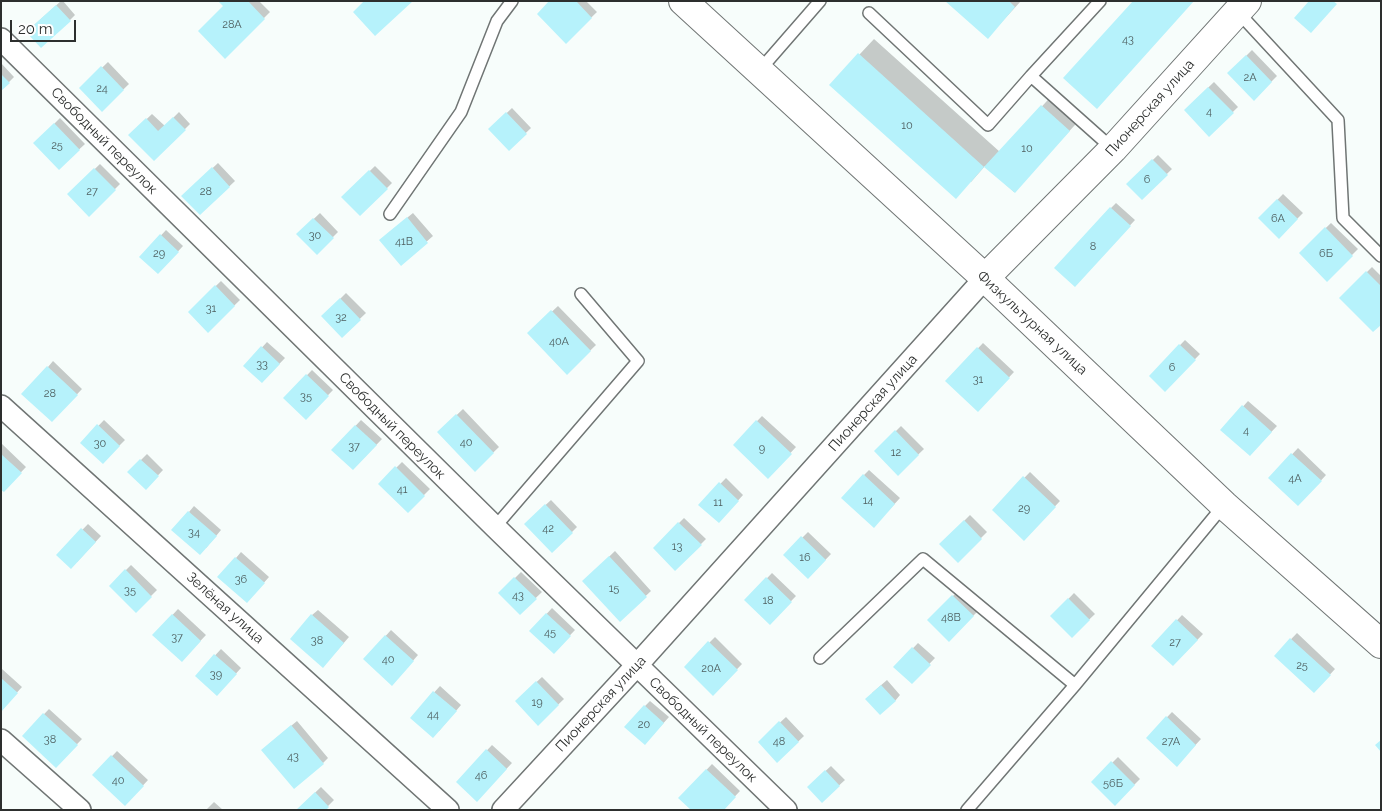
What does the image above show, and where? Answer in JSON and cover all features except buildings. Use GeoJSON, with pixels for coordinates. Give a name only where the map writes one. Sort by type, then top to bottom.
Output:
{"type":"FeatureCollection","features":[{"type":"Feature","properties":{"kind":"street","name":"Физкультурная улица"},"geometry":{"type":"LineString","coordinates":[[683,1],[985,278],[1224,505],[1381,644]]}},
{"type":"Feature","properties":{"kind":"street","name":"Пионерская улица"},"geometry":{"type":"LineString","coordinates":[[504,810],[985,278],[1113,150],[1242,6]]}},
{"type":"Feature","properties":{"kind":"street","name":"Свободный переулок"},"geometry":{"type":"LineString","coordinates":[[1,39],[495,527],[786,810]]}},
{"type":"Feature","properties":{"kind":"street","name":"Зелёная улица"},"geometry":{"type":"LineString","coordinates":[[1,406],[448,810]]}},
{"type":"Feature","properties":{"kind":"street"},"geometry":{"type":"LineString","coordinates":[[1,740],[80,810]]}},
{"type":"Feature","properties":{"kind":"lane"},"geometry":{"type":"LineString","coordinates":[[390,214],[460,112],[497,20],[512,1]]}},
{"type":"Feature","properties":{"kind":"lane"},"geometry":{"type":"LineString","coordinates":[[759,71],[820,1]]}},
{"type":"Feature","properties":{"kind":"lane"},"geometry":{"type":"LineString","coordinates":[[869,13],[988,125],[1100,1]]}},
{"type":"Feature","properties":{"kind":"lane"},"geometry":{"type":"LineString","coordinates":[[1242,6],[1338,120],[1343,218],[1381,256]]}},
{"type":"Feature","properties":{"kind":"lane"},"geometry":{"type":"LineString","coordinates":[[1031,76],[1113,150]]}},
{"type":"Feature","properties":{"kind":"lane"},"geometry":{"type":"LineString","coordinates":[[495,527],[638,362],[581,294]]}},
{"type":"Feature","properties":{"kind":"lane"},"geometry":{"type":"LineString","coordinates":[[967,810],[1075,685],[1224,505]]}},
{"type":"Feature","properties":{"kind":"lane"},"geometry":{"type":"LineString","coordinates":[[820,658],[923,558],[1075,685]]}}]}
